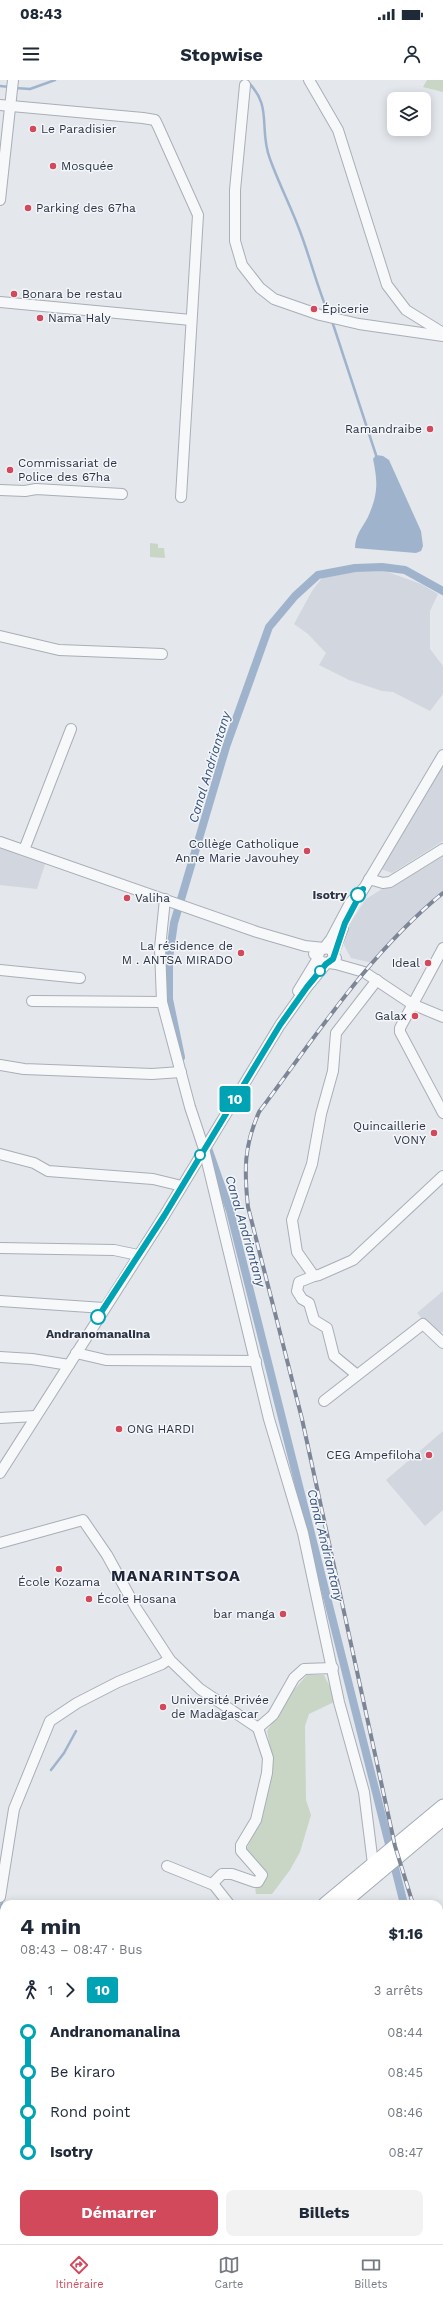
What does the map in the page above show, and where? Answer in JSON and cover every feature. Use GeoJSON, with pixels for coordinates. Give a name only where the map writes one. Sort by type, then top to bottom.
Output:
{"type":"FeatureCollection","features":[{"type":"Feature","properties":{"kind":"main road"},"geometry":{"type":"LineString","coordinates":[[347,1900],[372,1879],[397,1851],[443,1806]]}},
{"type":"Feature","properties":{"kind":"main road"},"geometry":{"type":"LineString","coordinates":[[330,1900],[373,1864],[397,1851],[443,1819]]}},
{"type":"Feature","properties":{"kind":"street"},"geometry":{"type":"LineString","coordinates":[[0,200],[13,80]]}},
{"type":"Feature","properties":{"kind":"street"},"geometry":{"type":"LineString","coordinates":[[309,80],[338,130],[387,285],[406,310],[443,335]]}},
{"type":"Feature","properties":{"kind":"street"},"geometry":{"type":"LineString","coordinates":[[245,85],[237,157],[234,211],[235,241],[242,265],[260,288],[274,299],[320,315],[344,321],[443,335]]}},
{"type":"Feature","properties":{"kind":"street"},"geometry":{"type":"LineString","coordinates":[[0,105],[155,120],[198,215],[181,497]]}},
{"type":"Feature","properties":{"kind":"street"},"geometry":{"type":"LineString","coordinates":[[0,302],[191,320]]}},
{"type":"Feature","properties":{"kind":"street"},"geometry":{"type":"LineString","coordinates":[[0,490],[25,492],[36,489],[122,494]]}},
{"type":"Feature","properties":{"kind":"street"},"geometry":{"type":"LineString","coordinates":[[0,636],[59,650],[162,654]]}},
{"type":"Feature","properties":{"kind":"street"},"geometry":{"type":"LineString","coordinates":[[24,850],[71,729]]}},
{"type":"Feature","properties":{"kind":"street"},"geometry":{"type":"LineString","coordinates":[[322,961],[333,959],[333,954],[345,923],[363,889],[443,755]]}},
{"type":"Feature","properties":{"kind":"street"},"geometry":{"type":"LineString","coordinates":[[0,842],[305,946],[331,950],[338,961],[346,966]]}},
{"type":"Feature","properties":{"kind":"street"},"geometry":{"type":"LineString","coordinates":[[369,879],[383,883],[390,882],[443,849]]}},
{"type":"Feature","properties":{"kind":"street"},"geometry":{"type":"LineString","coordinates":[[0,1473],[182,1186],[280,1025],[307,987],[322,961],[319,951],[331,940],[350,903],[363,889]]}},
{"type":"Feature","properties":{"kind":"street"},"geometry":{"type":"LineString","coordinates":[[165,899],[160,948],[162,1002],[190,1107],[204,1149],[270,1419],[303,1533],[343,1716],[364,1792],[373,1864]]}},
{"type":"Feature","properties":{"kind":"street"},"geometry":{"type":"LineString","coordinates":[[305,946],[322,961],[346,966],[364,972],[412,1004],[443,1017]]}},
{"type":"Feature","properties":{"kind":"street"},"geometry":{"type":"LineString","coordinates":[[443,948],[401,1022],[400,1032],[443,1114]]}},
{"type":"Feature","properties":{"kind":"street"},"geometry":{"type":"LineString","coordinates":[[0,970],[80,978]]}},
{"type":"Feature","properties":{"kind":"street"},"geometry":{"type":"LineString","coordinates":[[314,1276],[297,1252],[292,1220],[312,1164],[321,1114],[332,1079],[336,1032],[377,980]]}},
{"type":"Feature","properties":{"kind":"street"},"geometry":{"type":"LineString","coordinates":[[32,1001],[162,1002]]}},
{"type":"Feature","properties":{"kind":"street"},"geometry":{"type":"LineString","coordinates":[[0,1065],[24,1069],[124,1073],[181,1072]]}},
{"type":"Feature","properties":{"kind":"street"},"geometry":{"type":"LineString","coordinates":[[0,1154],[34,1163],[48,1171],[153,1179],[182,1186]]}},
{"type":"Feature","properties":{"kind":"street"},"geometry":{"type":"LineString","coordinates":[[357,1375],[334,1356],[327,1328],[314,1320],[309,1303],[302,1299],[297,1291],[299,1282],[353,1260],[443,1176]]}},
{"type":"Feature","properties":{"kind":"street"},"geometry":{"type":"LineString","coordinates":[[0,1248],[106,1250],[138,1255]]}},
{"type":"Feature","properties":{"kind":"street"},"geometry":{"type":"LineString","coordinates":[[0,1301],[104,1308]]}},
{"type":"Feature","properties":{"kind":"street"},"geometry":{"type":"LineString","coordinates":[[324,1401],[423,1324],[441,1338]]}},
{"type":"Feature","properties":{"kind":"street"},"geometry":{"type":"LineString","coordinates":[[76,1353],[106,1360],[256,1361]]}},
{"type":"Feature","properties":{"kind":"street"},"geometry":{"type":"LineString","coordinates":[[0,1357],[32,1359],[69,1365]]}},
{"type":"Feature","properties":{"kind":"street"},"geometry":{"type":"LineString","coordinates":[[0,1418],[35,1416]]}},
{"type":"Feature","properties":{"kind":"street"},"geometry":{"type":"LineString","coordinates":[[0,1543],[83,1520],[107,1555],[165,1661],[200,1689],[258,1731],[263,1740],[268,1758],[267,1773],[256,1820],[241,1845],[241,1850],[258,1868],[261,1877],[255,1882],[232,1874],[222,1874],[215,1881],[214,1885]]}},
{"type":"Feature","properties":{"kind":"street"},"geometry":{"type":"LineString","coordinates":[[0,1897],[14,1809],[50,1721],[77,1703],[118,1682],[165,1661]]}},
{"type":"Feature","properties":{"kind":"street"},"geometry":{"type":"LineString","coordinates":[[258,1731],[273,1715],[294,1678],[304,1669],[333,1668]]}},
{"type":"Feature","properties":{"kind":"street"},"geometry":{"type":"LineString","coordinates":[[167,1866],[214,1885],[226,1900]]}},
{"type":"Feature","properties":{"kind":"shaded area"},"geometry":{"type":"Polygon","coordinates":[[[343,571],[385,571],[421,584],[438,594],[430,611],[430,649],[443,666],[443,694],[430,711],[393,692],[382,691],[349,680],[319,665],[326,653],[308,634],[294,624],[312,591],[322,578],[343,571]]]}},
{"type":"Feature","properties":{"kind":"shaded area"},"geometry":{"type":"Polygon","coordinates":[[[443,764],[443,841],[392,873],[381,869],[443,764]]]}},
{"type":"Feature","properties":{"kind":"shaded area"},"geometry":{"type":"Polygon","coordinates":[[[0,845],[46,861],[37,889],[0,885],[0,845]]]}},
{"type":"Feature","properties":{"kind":"shaded area"},"geometry":{"type":"Polygon","coordinates":[[[443,851],[443,893],[416,915],[373,963],[351,958],[344,945],[346,929],[366,899],[443,851]]]}},
{"type":"Feature","properties":{"kind":"shaded area"},"geometry":{"type":"Polygon","coordinates":[[[443,1291],[443,1331],[437,1335],[417,1313],[443,1291]]]}},
{"type":"Feature","properties":{"kind":"shaded area","name":"CEG Ampefiloha"},"geometry":{"type":"Polygon","coordinates":[[[443,1431],[443,1510],[425,1526],[386,1480],[443,1431]]]}},
{"type":"Feature","properties":{"kind":"green space"},"geometry":{"type":"Polygon","coordinates":[[[427,80],[443,80],[443,92],[423,87],[427,80]]]}},
{"type":"Feature","properties":{"kind":"green space"},"geometry":{"type":"Polygon","coordinates":[[[150,543],[158,544],[158,548],[164,548],[165,558],[150,557],[150,543]]]}},
{"type":"Feature","properties":{"kind":"green space"},"geometry":{"type":"Polygon","coordinates":[[[307,1675],[324,1675],[333,1693],[334,1702],[309,1714],[305,1726],[306,1800],[311,1815],[300,1852],[290,1870],[272,1894],[256,1894],[255,1886],[263,1877],[246,1850],[261,1819],[272,1757],[267,1731],[291,1693],[307,1675]]]}},
{"type":"Feature","properties":{"kind":"water"},"geometry":{"type":"Polygon","coordinates":[[[376,455],[383,456],[389,460],[421,531],[423,546],[421,551],[416,553],[355,548],[358,535],[374,502],[376,475],[373,459],[376,455]]]}},
{"type":"Feature","properties":{"kind":"waterway"},"geometry":{"type":"LineString","coordinates":[[15,88],[30,89],[55,80]]}},
{"type":"Feature","properties":{"kind":"waterway"},"geometry":{"type":"LineString","coordinates":[[246,80],[255,90],[260,99],[263,108],[265,137],[270,159],[294,215],[329,315]]}},
{"type":"Feature","properties":{"kind":"waterway"},"geometry":{"type":"LineString","coordinates":[[0,86],[10,87]]}},
{"type":"Feature","properties":{"kind":"waterway"},"geometry":{"type":"LineString","coordinates":[[332,321],[376,455]]}},
{"type":"Feature","properties":{"kind":"waterway","name":"Canal Andriantany"},"geometry":{"type":"LineString","coordinates":[[181,1057],[169,999],[169,958],[174,923],[226,747],[269,627],[295,596],[318,575],[355,568],[382,567],[405,570],[443,591]]}},
{"type":"Feature","properties":{"kind":"waterway","name":"Canal Andriantany"},"geometry":{"type":"LineString","coordinates":[[208,1148],[230,1211],[403,1900]]}},
{"type":"Feature","properties":{"kind":"waterway"},"geometry":{"type":"LineString","coordinates":[[51,1770],[64,1753],[76,1731]]}},
{"type":"Feature","properties":{"kind":"railway"},"geometry":{"type":"LineString","coordinates":[[412,1900],[395,1846],[302,1419],[248,1207],[246,1158],[250,1136],[259,1112],[323,1025],[367,969],[391,942],[443,893]]}},
{"type":"Feature","properties":{"kind":"bus line","name":"10"},"geometry":{"type":"LineString","coordinates":[[98,1317],[164,1216],[280,1025],[307,987],[326,964],[331,962],[333,959],[333,954],[345,923],[363,889],[358,895]]}},
{"type":"Feature","properties":{"kind":"place","name":"Le Paradisier"},"geometry":{"type":"Point","coordinates":[33,129]}},
{"type":"Feature","properties":{"kind":"place","name":"Mosquée"},"geometry":{"type":"Point","coordinates":[53,166]}},
{"type":"Feature","properties":{"kind":"place","name":"Parking des 67ha"},"geometry":{"type":"Point","coordinates":[28,208]}},
{"type":"Feature","properties":{"kind":"place","name":"Bonara be restau"},"geometry":{"type":"Point","coordinates":[14,294]}},
{"type":"Feature","properties":{"kind":"place","name":"Épicerie"},"geometry":{"type":"Point","coordinates":[314,309]}},
{"type":"Feature","properties":{"kind":"place","name":"Nama Haly"},"geometry":{"type":"Point","coordinates":[40,318]}},
{"type":"Feature","properties":{"kind":"place","name":"Ramandraibe"},"geometry":{"type":"Point","coordinates":[430,429]}},
{"type":"Feature","properties":{"kind":"place","name":"Commissariat de Police des 67ha"},"geometry":{"type":"Point","coordinates":[10,470]}},
{"type":"Feature","properties":{"kind":"place","name":"Collège Catholique Anne Marie Javouhey"},"geometry":{"type":"Point","coordinates":[307,851]}},
{"type":"Feature","properties":{"kind":"place","name":"Isotry"},"geometry":{"type":"Point","coordinates":[358,895]}},
{"type":"Feature","properties":{"kind":"place","name":"Valiha"},"geometry":{"type":"Point","coordinates":[127,898]}},
{"type":"Feature","properties":{"kind":"place","name":"La résidence de M . ANTSA MIRADO"},"geometry":{"type":"Point","coordinates":[241,953]}},
{"type":"Feature","properties":{"kind":"place","name":"Ideal"},"geometry":{"type":"Point","coordinates":[428,963]}},
{"type":"Feature","properties":{"kind":"place","name":"Galax"},"geometry":{"type":"Point","coordinates":[415,1016]}},
{"type":"Feature","properties":{"kind":"place","name":"Quincaillerie VONY"},"geometry":{"type":"Point","coordinates":[434,1133]}},
{"type":"Feature","properties":{"kind":"place","name":"Andranomanalina"},"geometry":{"type":"Point","coordinates":[98,1317]}},
{"type":"Feature","properties":{"kind":"place","name":"ONG HARDI"},"geometry":{"type":"Point","coordinates":[119,1429]}},
{"type":"Feature","properties":{"kind":"place","name":"CEG Ampefiloha"},"geometry":{"type":"Point","coordinates":[429,1455]}},
{"type":"Feature","properties":{"kind":"place","name":"École Kozama"},"geometry":{"type":"Point","coordinates":[59,1569]}},
{"type":"Feature","properties":{"kind":"place","name":"École Hosana"},"geometry":{"type":"Point","coordinates":[89,1599]}},
{"type":"Feature","properties":{"kind":"place","name":"bar manga"},"geometry":{"type":"Point","coordinates":[283,1614]}},
{"type":"Feature","properties":{"kind":"place","name":"Université Privée de Madagascar"},"geometry":{"type":"Point","coordinates":[163,1707]}},
{"type":"Feature","properties":{"kind":"district","name":"MANARINTSOA"},"geometry":{"type":"Point","coordinates":[176,1575]}}]}
